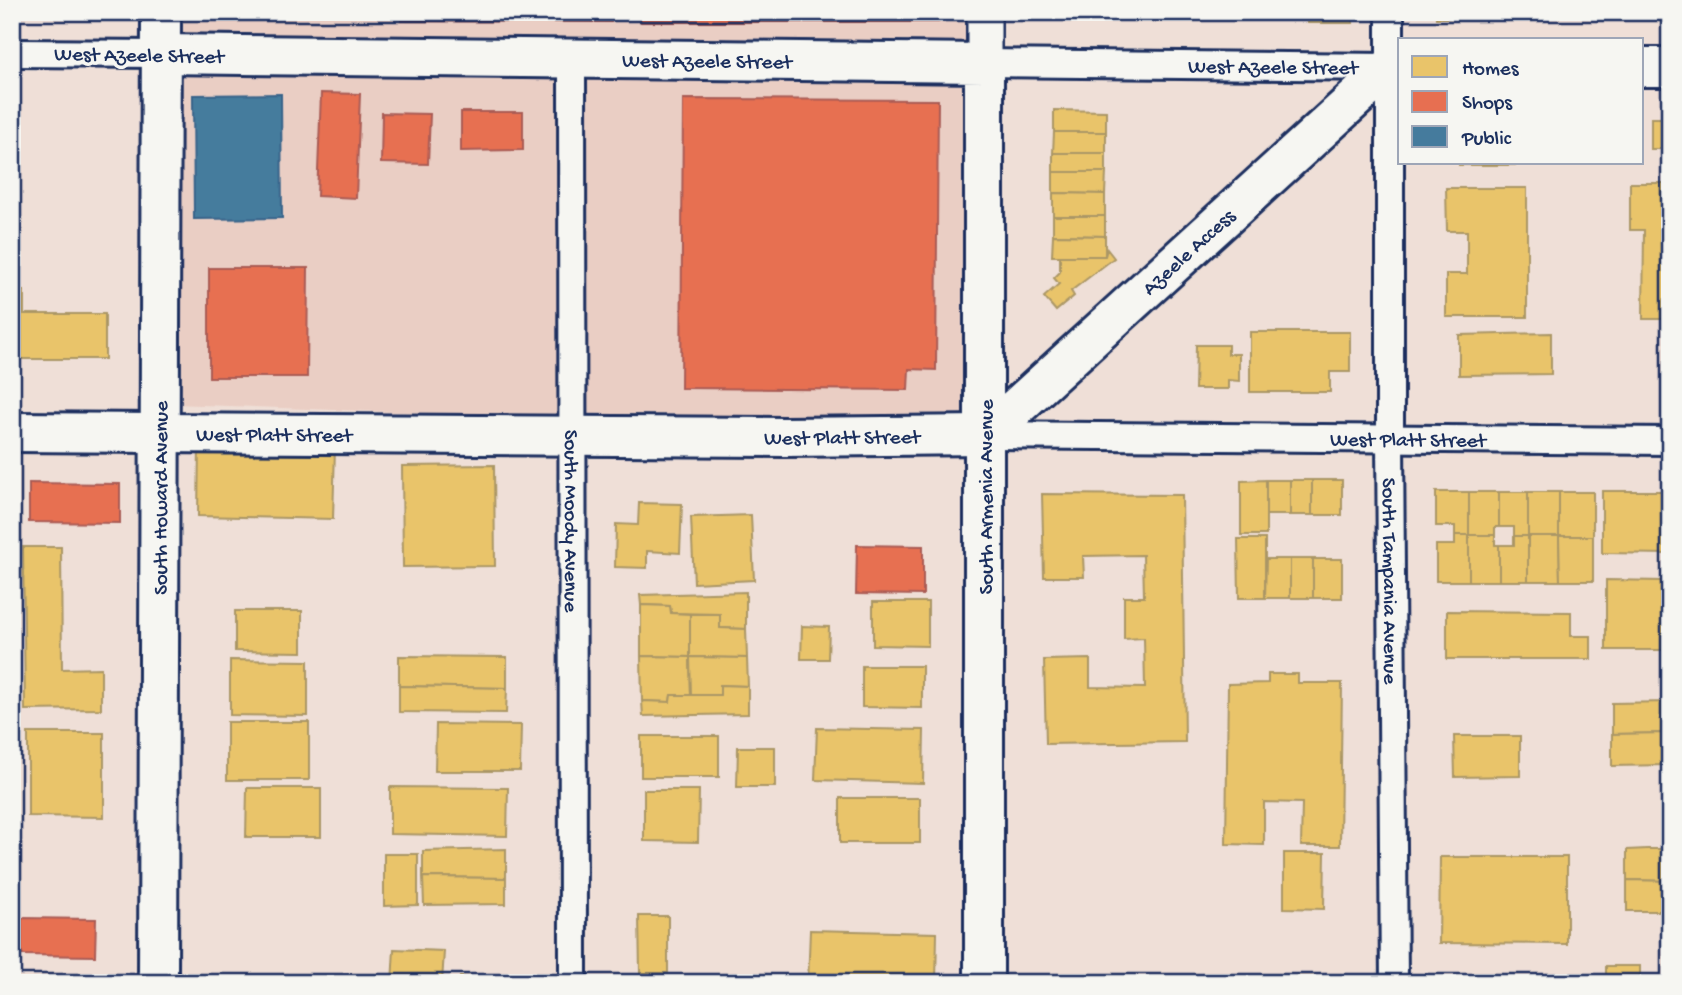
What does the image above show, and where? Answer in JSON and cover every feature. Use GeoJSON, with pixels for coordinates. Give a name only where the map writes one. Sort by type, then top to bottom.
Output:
{"type":"FeatureCollection","features":[{"type":"Feature","properties":{"kind":"main road","name":"South Howard Avenue"},"geometry":{"type":"LineString","coordinates":[[158,983],[161,12]]}},
{"type":"Feature","properties":{"kind":"main road","name":"West Azeele Street"},"geometry":{"type":"LineString","coordinates":[[161,54],[985,63]]}},
{"type":"Feature","properties":{"kind":"main road","name":"South Armenia Avenue"},"geometry":{"type":"LineString","coordinates":[[984,983],[985,63]]}},
{"type":"Feature","properties":{"kind":"main road"},"geometry":{"type":"LineString","coordinates":[[1644,66],[1670,66]]}},
{"type":"Feature","properties":{"kind":"main road","name":"Azeele Access"},"geometry":{"type":"LineString","coordinates":[[986,435],[1395,67]]}},
{"type":"Feature","properties":{"kind":"main road","name":"West Platt Street"},"geometry":{"type":"LineString","coordinates":[[12,432],[986,435]]}},
{"type":"Feature","properties":{"kind":"street","name":"South Armenia Avenue"},"geometry":{"type":"LineString","coordinates":[[984,12],[985,63]]}},
{"type":"Feature","properties":{"kind":"street","name":"South Tampania Avenue"},"geometry":{"type":"LineString","coordinates":[[1390,12],[1395,67],[1390,438],[1394,983]]}},
{"type":"Feature","properties":{"kind":"street","name":"West Azeele Street"},"geometry":{"type":"LineString","coordinates":[[12,53],[161,54]]}},
{"type":"Feature","properties":{"kind":"street","name":"South Moody Avenue"},"geometry":{"type":"LineString","coordinates":[[572,59],[573,983]]}},
{"type":"Feature","properties":{"kind":"street","name":"West Azeele Street"},"geometry":{"type":"LineString","coordinates":[[985,63],[1395,67]]}},
{"type":"Feature","properties":{"kind":"street","name":"West Platt Street"},"geometry":{"type":"LineString","coordinates":[[986,435],[1670,441]]}},
{"type":"Feature","properties":{"kind":"shaded area"},"geometry":{"type":"Polygon","coordinates":[[[175,12],[970,12],[970,48],[175,39],[175,12]]]}},
{"type":"Feature","properties":{"kind":"shaded area"},"geometry":{"type":"Polygon","coordinates":[[[175,70],[558,75],[558,418],[173,404],[175,70]]]}},
{"type":"Feature","properties":{"kind":"shaded area"},"geometry":{"type":"Polygon","coordinates":[[[586,75],[970,79],[970,420],[586,419],[586,75]]]}},
{"type":"Feature","properties":{"kind":"building: Homes"},"geometry":{"type":"Polygon","coordinates":[[[1091,12],[1091,14],[1051,13],[1091,12]]]}},
{"type":"Feature","properties":{"kind":"building: Homes"},"geometry":{"type":"Polygon","coordinates":[[[1308,12],[1353,12],[1353,23],[1308,23],[1308,12]]]}},
{"type":"Feature","properties":{"kind":"building: Homes"},"geometry":{"type":"Polygon","coordinates":[[[1436,12],[1492,12],[1492,18],[1436,18],[1436,12]]]}},
{"type":"Feature","properties":{"kind":"building: Homes"},"geometry":{"type":"Polygon","coordinates":[[[1054,110],[1106,111],[1106,132],[1054,132],[1054,110]]]}},
{"type":"Feature","properties":{"kind":"building: Homes"},"geometry":{"type":"Polygon","coordinates":[[[1651,118],[1670,118],[1670,149],[1651,149],[1651,118]]]}},
{"type":"Feature","properties":{"kind":"building: Homes"},"geometry":{"type":"Polygon","coordinates":[[[1054,132],[1106,132],[1106,153],[1053,153],[1054,132]]]}},
{"type":"Feature","properties":{"kind":"building: Homes"},"geometry":{"type":"Polygon","coordinates":[[[1053,153],[1106,153],[1106,172],[1053,172],[1053,153]]]}},
{"type":"Feature","properties":{"kind":"building: Homes"},"geometry":{"type":"Polygon","coordinates":[[[1459,164],[1535,164],[1535,165],[1459,164]]]}},
{"type":"Feature","properties":{"kind":"building: Homes"},"geometry":{"type":"Polygon","coordinates":[[[1053,172],[1106,172],[1105,194],[1053,193],[1053,172]]]}},
{"type":"Feature","properties":{"kind":"building: Homes"},"geometry":{"type":"Polygon","coordinates":[[[1630,183],[1670,183],[1670,319],[1643,319],[1644,230],[1630,230],[1630,183]]]}},
{"type":"Feature","properties":{"kind":"building: Homes"},"geometry":{"type":"Polygon","coordinates":[[[1446,188],[1527,188],[1527,317],[1446,317],[1446,274],[1467,274],[1467,231],[1447,231],[1446,188]]]}},
{"type":"Feature","properties":{"kind":"building: Homes"},"geometry":{"type":"Polygon","coordinates":[[[1053,193],[1105,194],[1105,216],[1053,216],[1053,193]]]}},
{"type":"Feature","properties":{"kind":"building: Homes"},"geometry":{"type":"Polygon","coordinates":[[[1053,216],[1105,216],[1105,236],[1053,235],[1053,216]]]}},
{"type":"Feature","properties":{"kind":"building: Homes"},"geometry":{"type":"Polygon","coordinates":[[[1053,235],[1105,236],[1105,256],[1052,256],[1053,235]]]}},
{"type":"Feature","properties":{"kind":"building: Homes"},"geometry":{"type":"Polygon","coordinates":[[[1107,249],[1114,258],[1071,291],[1074,296],[1056,311],[1044,297],[1059,284],[1054,278],[1060,272],[1060,256],[1105,256],[1107,249]]]}},
{"type":"Feature","properties":{"kind":"building: Homes"},"geometry":{"type":"Polygon","coordinates":[[[12,291],[24,291],[24,314],[105,314],[105,359],[12,359],[12,291]]]}},
{"type":"Feature","properties":{"kind":"building: Homes"},"geometry":{"type":"Polygon","coordinates":[[[1250,332],[1350,332],[1350,372],[1330,372],[1330,392],[1250,392],[1250,332]]]}},
{"type":"Feature","properties":{"kind":"building: Homes"},"geometry":{"type":"Polygon","coordinates":[[[1551,333],[1551,374],[1459,375],[1459,335],[1551,333]]]}},
{"type":"Feature","properties":{"kind":"building: Homes"},"geometry":{"type":"Polygon","coordinates":[[[1196,345],[1228,345],[1228,354],[1239,354],[1239,381],[1228,380],[1228,389],[1195,389],[1196,345]]]}},
{"type":"Feature","properties":{"kind":"building: Homes"},"geometry":{"type":"Polygon","coordinates":[[[199,444],[335,448],[333,519],[198,516],[199,444]]]}},
{"type":"Feature","properties":{"kind":"building: Homes"},"geometry":{"type":"Polygon","coordinates":[[[494,465],[495,566],[403,567],[402,466],[494,465]]]}},
{"type":"Feature","properties":{"kind":"building: Homes"},"geometry":{"type":"Polygon","coordinates":[[[1266,480],[1290,480],[1290,515],[1266,515],[1266,480]]]}},
{"type":"Feature","properties":{"kind":"building: Homes"},"geometry":{"type":"Polygon","coordinates":[[[1266,480],[1266,535],[1241,535],[1241,481],[1266,480]]]}},
{"type":"Feature","properties":{"kind":"building: Homes"},"geometry":{"type":"Polygon","coordinates":[[[1290,480],[1312,480],[1312,515],[1290,515],[1290,480]]]}},
{"type":"Feature","properties":{"kind":"building: Homes"},"geometry":{"type":"Polygon","coordinates":[[[1312,480],[1342,480],[1342,515],[1312,515],[1312,480]]]}},
{"type":"Feature","properties":{"kind":"building: Homes"},"geometry":{"type":"Polygon","coordinates":[[[1602,491],[1670,491],[1670,554],[1602,553],[1602,491]]]}},
{"type":"Feature","properties":{"kind":"building: Homes"},"geometry":{"type":"Polygon","coordinates":[[[1436,492],[1469,492],[1469,535],[1455,535],[1455,526],[1436,526],[1436,492]]]}},
{"type":"Feature","properties":{"kind":"building: Homes"},"geometry":{"type":"Polygon","coordinates":[[[1469,492],[1499,492],[1499,527],[1495,527],[1495,535],[1469,535],[1469,492]]]}},
{"type":"Feature","properties":{"kind":"building: Homes"},"geometry":{"type":"Polygon","coordinates":[[[1499,492],[1528,492],[1528,536],[1514,536],[1514,527],[1499,527],[1499,492]]]}},
{"type":"Feature","properties":{"kind":"building: Homes"},"geometry":{"type":"Polygon","coordinates":[[[1528,492],[1559,492],[1559,536],[1528,536],[1528,492]]]}},
{"type":"Feature","properties":{"kind":"building: Homes"},"geometry":{"type":"Polygon","coordinates":[[[1559,492],[1593,492],[1593,536],[1559,536],[1559,492]]]}},
{"type":"Feature","properties":{"kind":"building: Homes"},"geometry":{"type":"Polygon","coordinates":[[[1042,494],[1182,495],[1185,742],[1046,744],[1044,660],[1090,659],[1090,687],[1145,688],[1144,638],[1124,639],[1124,597],[1144,597],[1143,555],[1083,556],[1084,577],[1044,577],[1042,494]]]}},
{"type":"Feature","properties":{"kind":"building: Homes"},"geometry":{"type":"Polygon","coordinates":[[[639,503],[682,504],[680,553],[647,551],[647,568],[615,567],[616,524],[638,525],[639,503]]]}},
{"type":"Feature","properties":{"kind":"building: Homes"},"geometry":{"type":"Polygon","coordinates":[[[751,515],[754,580],[694,583],[691,517],[751,515]]]}},
{"type":"Feature","properties":{"kind":"building: Homes"},"geometry":{"type":"Polygon","coordinates":[[[1455,535],[1469,535],[1469,581],[1436,581],[1436,545],[1455,545],[1455,535]]]}},
{"type":"Feature","properties":{"kind":"building: Homes"},"geometry":{"type":"Polygon","coordinates":[[[1469,535],[1495,535],[1495,545],[1499,545],[1499,581],[1469,581],[1469,535]]]}},
{"type":"Feature","properties":{"kind":"building: Homes"},"geometry":{"type":"Polygon","coordinates":[[[1514,536],[1528,536],[1528,581],[1499,581],[1499,545],[1514,545],[1514,536]]]}},
{"type":"Feature","properties":{"kind":"building: Homes"},"geometry":{"type":"Polygon","coordinates":[[[1528,536],[1559,536],[1560,581],[1528,581],[1528,536]]]}},
{"type":"Feature","properties":{"kind":"building: Homes"},"geometry":{"type":"Polygon","coordinates":[[[1559,536],[1593,536],[1593,581],[1560,581],[1559,536]]]}},
{"type":"Feature","properties":{"kind":"building: Homes"},"geometry":{"type":"Polygon","coordinates":[[[1238,539],[1265,539],[1265,598],[1239,598],[1238,539]]]}},
{"type":"Feature","properties":{"kind":"building: Homes"},"geometry":{"type":"Polygon","coordinates":[[[23,547],[61,547],[62,669],[101,668],[101,709],[25,710],[23,547]]]}},
{"type":"Feature","properties":{"kind":"building: Homes"},"geometry":{"type":"Polygon","coordinates":[[[1266,559],[1290,559],[1290,598],[1265,598],[1266,559]]]}},
{"type":"Feature","properties":{"kind":"building: Homes"},"geometry":{"type":"Polygon","coordinates":[[[1290,559],[1313,559],[1313,598],[1290,598],[1290,559]]]}},
{"type":"Feature","properties":{"kind":"building: Homes"},"geometry":{"type":"Polygon","coordinates":[[[1313,559],[1342,559],[1342,598],[1313,598],[1313,559]]]}},
{"type":"Feature","properties":{"kind":"building: Homes"},"geometry":{"type":"Polygon","coordinates":[[[1606,580],[1664,581],[1664,650],[1606,650],[1606,580]]]}},
{"type":"Feature","properties":{"kind":"building: Homes"},"geometry":{"type":"Polygon","coordinates":[[[746,592],[746,629],[720,628],[720,614],[671,613],[670,606],[641,605],[640,595],[746,592]]]}},
{"type":"Feature","properties":{"kind":"building: Homes"},"geometry":{"type":"Polygon","coordinates":[[[873,602],[928,602],[928,646],[873,645],[873,602]]]}},
{"type":"Feature","properties":{"kind":"building: Homes"},"geometry":{"type":"Polygon","coordinates":[[[641,605],[670,606],[671,613],[690,614],[690,657],[641,656],[641,605]]]}},
{"type":"Feature","properties":{"kind":"building: Homes"},"geometry":{"type":"Polygon","coordinates":[[[235,611],[302,611],[302,652],[235,651],[235,611]]]}},
{"type":"Feature","properties":{"kind":"building: Homes"},"geometry":{"type":"Polygon","coordinates":[[[1447,611],[1571,612],[1571,636],[1591,636],[1591,659],[1447,659],[1447,611]]]}},
{"type":"Feature","properties":{"kind":"building: Homes"},"geometry":{"type":"Polygon","coordinates":[[[690,614],[720,614],[720,628],[746,629],[747,658],[690,657],[690,614]]]}},
{"type":"Feature","properties":{"kind":"building: Homes"},"geometry":{"type":"Polygon","coordinates":[[[802,626],[829,627],[828,659],[801,659],[802,626]]]}},
{"type":"Feature","properties":{"kind":"building: Homes"},"geometry":{"type":"Polygon","coordinates":[[[399,656],[507,657],[507,688],[399,686],[399,656]]]}},
{"type":"Feature","properties":{"kind":"building: Homes"},"geometry":{"type":"Polygon","coordinates":[[[641,656],[690,657],[691,695],[671,695],[670,702],[642,701],[641,656]]]}},
{"type":"Feature","properties":{"kind":"building: Homes"},"geometry":{"type":"Polygon","coordinates":[[[690,657],[747,658],[748,686],[720,685],[720,695],[691,695],[690,657]]]}},
{"type":"Feature","properties":{"kind":"building: Homes"},"geometry":{"type":"Polygon","coordinates":[[[230,660],[308,661],[308,716],[230,715],[230,660]]]}},
{"type":"Feature","properties":{"kind":"building: Homes"},"geometry":{"type":"Polygon","coordinates":[[[862,666],[922,666],[922,708],[862,707],[862,666]]]}},
{"type":"Feature","properties":{"kind":"building: Homes"},"geometry":{"type":"Polygon","coordinates":[[[1268,674],[1298,674],[1298,683],[1342,683],[1340,846],[1301,846],[1302,803],[1264,802],[1264,845],[1226,844],[1228,684],[1268,683],[1268,674]]]}},
{"type":"Feature","properties":{"kind":"building: Homes"},"geometry":{"type":"Polygon","coordinates":[[[720,685],[748,686],[748,714],[643,716],[642,701],[670,702],[671,695],[720,695],[720,685]]]}},
{"type":"Feature","properties":{"kind":"building: Homes"},"geometry":{"type":"Polygon","coordinates":[[[399,686],[507,688],[506,713],[399,712],[399,686]]]}},
{"type":"Feature","properties":{"kind":"building: Homes"},"geometry":{"type":"Polygon","coordinates":[[[1668,702],[1668,733],[1612,734],[1612,703],[1668,702]]]}},
{"type":"Feature","properties":{"kind":"building: Homes"},"geometry":{"type":"Polygon","coordinates":[[[227,722],[309,722],[309,780],[227,780],[227,722]]]}},
{"type":"Feature","properties":{"kind":"building: Homes"},"geometry":{"type":"Polygon","coordinates":[[[436,724],[521,725],[520,771],[435,771],[436,724]]]}},
{"type":"Feature","properties":{"kind":"building: Homes"},"geometry":{"type":"Polygon","coordinates":[[[817,728],[924,730],[923,783],[815,780],[817,728]]]}},
{"type":"Feature","properties":{"kind":"building: Homes"},"geometry":{"type":"Polygon","coordinates":[[[28,733],[104,733],[104,817],[28,816],[28,733]]]}},
{"type":"Feature","properties":{"kind":"building: Homes"},"geometry":{"type":"Polygon","coordinates":[[[1668,733],[1668,765],[1612,766],[1612,734],[1668,733]]]}},
{"type":"Feature","properties":{"kind":"building: Homes"},"geometry":{"type":"Polygon","coordinates":[[[641,736],[719,736],[719,777],[641,777],[641,736]]]}},
{"type":"Feature","properties":{"kind":"building: Homes"},"geometry":{"type":"Polygon","coordinates":[[[1454,736],[1520,736],[1520,776],[1455,777],[1454,736]]]}},
{"type":"Feature","properties":{"kind":"building: Homes"},"geometry":{"type":"Polygon","coordinates":[[[738,747],[775,747],[775,787],[737,787],[738,747]]]}},
{"type":"Feature","properties":{"kind":"building: Homes"},"geometry":{"type":"Polygon","coordinates":[[[390,787],[508,788],[507,836],[390,834],[390,787]]]}},
{"type":"Feature","properties":{"kind":"building: Homes"},"geometry":{"type":"Polygon","coordinates":[[[247,788],[321,788],[321,837],[246,837],[247,788]]]}},
{"type":"Feature","properties":{"kind":"building: Homes"},"geometry":{"type":"Polygon","coordinates":[[[644,790],[699,790],[698,842],[644,841],[644,790]]]}},
{"type":"Feature","properties":{"kind":"building: Homes"},"geometry":{"type":"Polygon","coordinates":[[[840,798],[920,798],[920,843],[840,843],[840,798]]]}},
{"type":"Feature","properties":{"kind":"building: Homes"},"geometry":{"type":"Polygon","coordinates":[[[506,849],[506,878],[423,877],[423,851],[506,849]]]}},
{"type":"Feature","properties":{"kind":"building: Homes"},"geometry":{"type":"Polygon","coordinates":[[[1670,849],[1670,881],[1627,880],[1627,850],[1670,849]]]}},
{"type":"Feature","properties":{"kind":"building: Homes"},"geometry":{"type":"Polygon","coordinates":[[[1284,853],[1325,853],[1324,909],[1284,908],[1284,853]]]}},
{"type":"Feature","properties":{"kind":"building: Homes"},"geometry":{"type":"Polygon","coordinates":[[[384,854],[418,854],[418,905],[384,906],[384,854]]]}},
{"type":"Feature","properties":{"kind":"building: Homes"},"geometry":{"type":"Polygon","coordinates":[[[1440,857],[1567,857],[1567,944],[1439,943],[1440,857]]]}},
{"type":"Feature","properties":{"kind":"building: Homes"},"geometry":{"type":"Polygon","coordinates":[[[423,877],[506,878],[506,904],[424,905],[423,877]]]}},
{"type":"Feature","properties":{"kind":"building: Homes"},"geometry":{"type":"Polygon","coordinates":[[[1627,880],[1670,881],[1670,911],[1627,911],[1627,880]]]}},
{"type":"Feature","properties":{"kind":"building: Homes"},"geometry":{"type":"Polygon","coordinates":[[[639,916],[668,916],[668,973],[640,973],[639,916]]]}},
{"type":"Feature","properties":{"kind":"building: Homes"},"geometry":{"type":"Polygon","coordinates":[[[810,930],[937,933],[936,983],[808,983],[810,930]]]}},
{"type":"Feature","properties":{"kind":"building: Homes"},"geometry":{"type":"Polygon","coordinates":[[[394,949],[444,951],[442,983],[392,983],[394,949]]]}},
{"type":"Feature","properties":{"kind":"building: Homes"},"geometry":{"type":"Polygon","coordinates":[[[1606,966],[1640,966],[1640,983],[1606,983],[1606,966]]]}},
{"type":"Feature","properties":{"kind":"building: Homes"},"geometry":{"type":"Polygon","coordinates":[[[460,977],[519,977],[519,983],[460,983],[460,977]]]}},
{"type":"Feature","properties":{"kind":"building: Homes"},"geometry":{"type":"Polygon","coordinates":[[[1287,977],[1333,977],[1333,983],[1287,983],[1287,977]]]}},
{"type":"Feature","properties":{"kind":"building: Homes"},"geometry":{"type":"Polygon","coordinates":[[[625,978],[747,979],[747,983],[625,983],[625,978]]]}},
{"type":"Feature","properties":{"kind":"building: Shops"},"geometry":{"type":"Polygon","coordinates":[[[401,12],[611,12],[611,22],[401,21],[401,12]]]}},
{"type":"Feature","properties":{"kind":"building: Shops"},"geometry":{"type":"Polygon","coordinates":[[[639,12],[938,12],[938,22],[641,22],[639,12]]]}},
{"type":"Feature","properties":{"kind":"building: Shops"},"geometry":{"type":"Polygon","coordinates":[[[321,93],[360,94],[356,198],[317,196],[321,93]]]}},
{"type":"Feature","properties":{"kind":"building: Shops"},"geometry":{"type":"Polygon","coordinates":[[[683,99],[938,100],[936,370],[909,369],[908,390],[681,388],[683,99]]]}},
{"type":"Feature","properties":{"kind":"building: Shops"},"geometry":{"type":"Polygon","coordinates":[[[461,112],[523,112],[523,150],[461,151],[461,112]]]}},
{"type":"Feature","properties":{"kind":"building: Shops"},"geometry":{"type":"Polygon","coordinates":[[[382,113],[430,114],[428,164],[381,163],[382,113]]]}},
{"type":"Feature","properties":{"kind":"building: Shops"},"geometry":{"type":"Polygon","coordinates":[[[209,268],[308,268],[307,377],[209,377],[209,268]]]}},
{"type":"Feature","properties":{"kind":"building: Shops"},"geometry":{"type":"Polygon","coordinates":[[[29,483],[120,484],[120,523],[29,522],[29,483]]]}},
{"type":"Feature","properties":{"kind":"building: Shops"},"geometry":{"type":"Polygon","coordinates":[[[857,545],[923,546],[923,595],[856,594],[857,545]]]}},
{"type":"Feature","properties":{"kind":"building: Shops"},"geometry":{"type":"Polygon","coordinates":[[[21,918],[96,919],[95,956],[21,955],[21,918]]]}},
{"type":"Feature","properties":{"kind":"building: Public"},"geometry":{"type":"Polygon","coordinates":[[[281,94],[282,218],[194,219],[193,95],[281,94]]]}}]}
